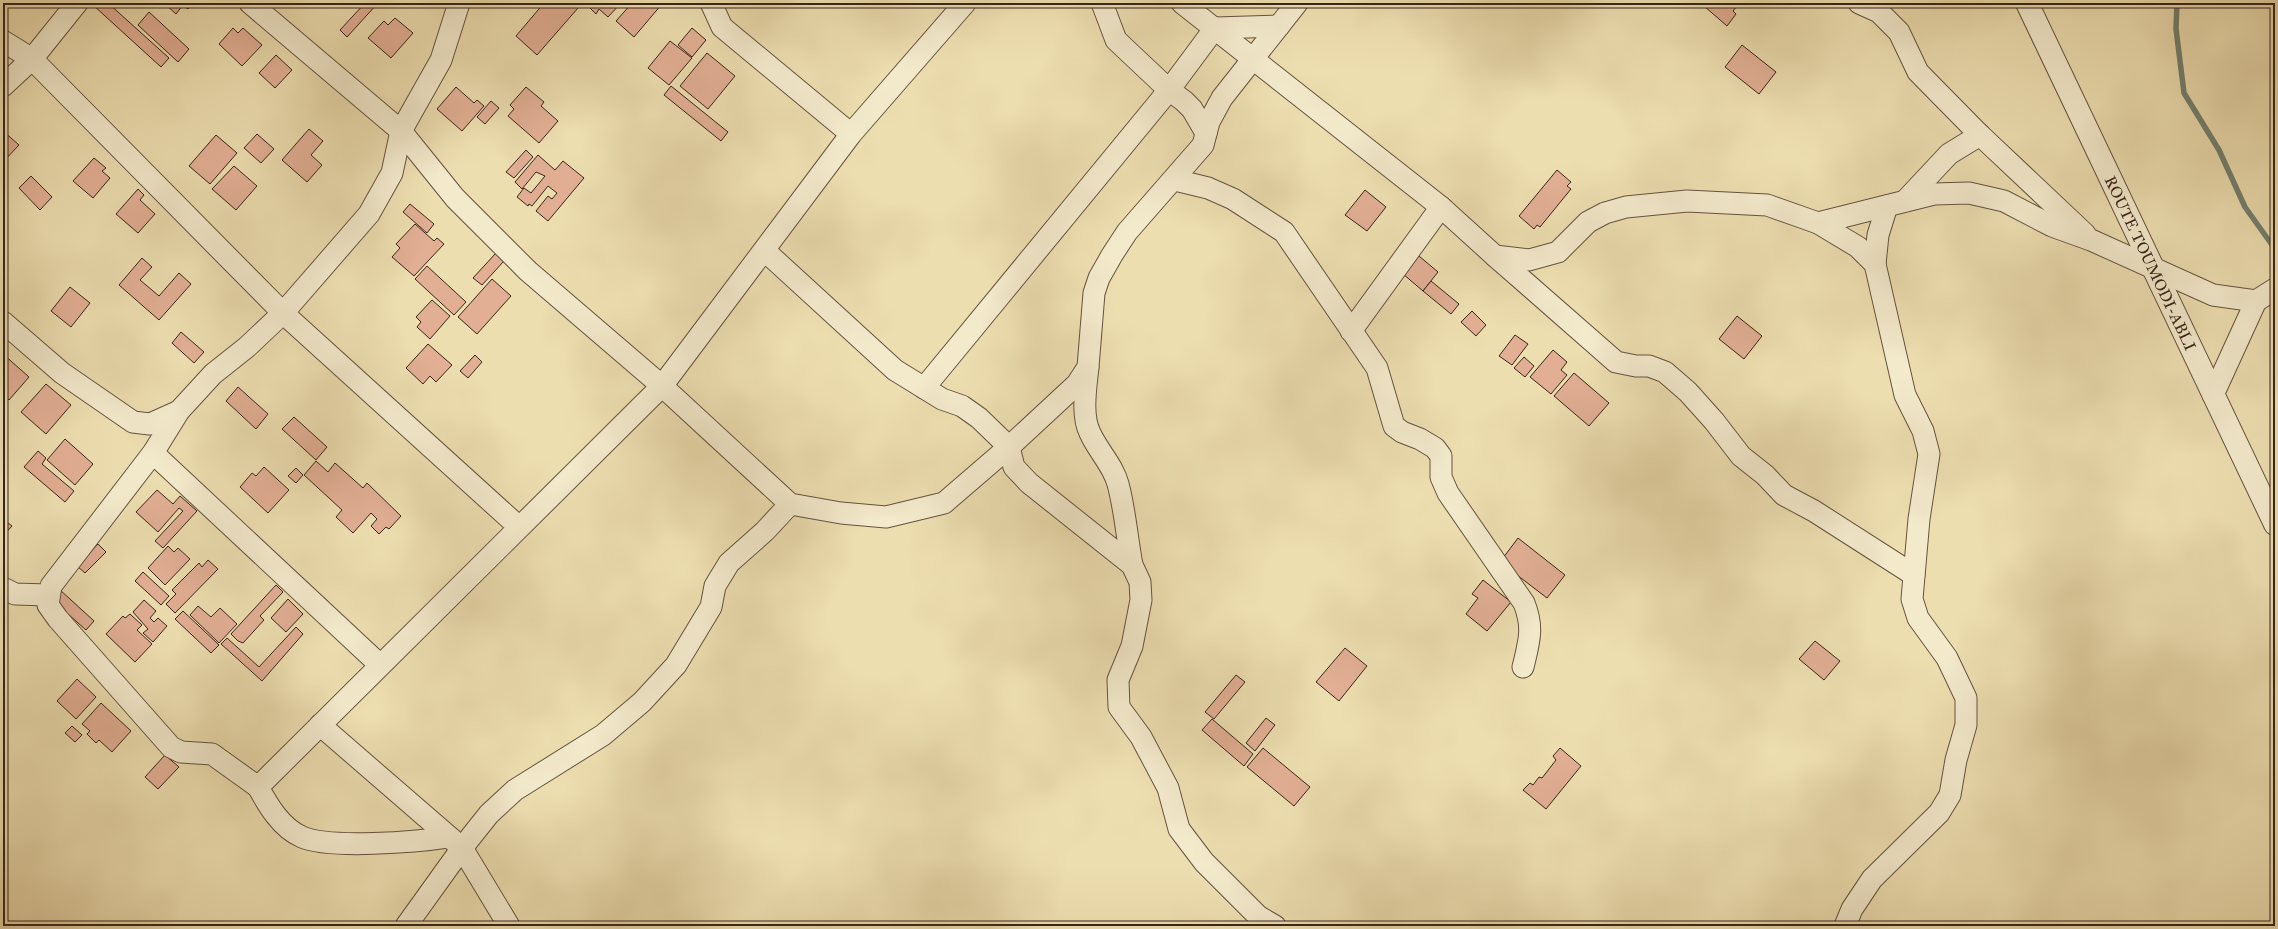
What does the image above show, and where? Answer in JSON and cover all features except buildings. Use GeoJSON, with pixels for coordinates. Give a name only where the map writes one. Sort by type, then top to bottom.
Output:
{"type":"FeatureCollection","features":[{"type":"Feature","properties":{"kind":"street"},"geometry":{"type":"LineString","coordinates":[[3,86],[32,59],[77,3]]}},
{"type":"Feature","properties":{"kind":"street"},"geometry":{"type":"LineString","coordinates":[[250,3],[401,131],[455,198],[528,271],[662,386],[790,504],[841,513],[886,517],[944,503],[1009,447],[1077,384],[1088,367]]}},
{"type":"Feature","properties":{"kind":"street"},"geometry":{"type":"LineString","coordinates":[[455,843],[336,844],[302,837],[284,824],[270,807],[258,787],[212,754],[181,752],[171,747],[58,619],[48,605],[48,595],[51,586],[153,453],[178,411],[214,374],[247,347],[283,313],[369,214],[392,173],[401,131],[441,60],[459,3]]}},
{"type":"Feature","properties":{"kind":"street"},"geometry":{"type":"LineString","coordinates":[[710,3],[722,27],[851,134]]}},
{"type":"Feature","properties":{"kind":"street"},"geometry":{"type":"LineString","coordinates":[[1102,3],[1116,40],[1169,90],[1192,109],[1206,134]]}},
{"type":"Feature","properties":{"kind":"street"},"geometry":{"type":"LineString","coordinates":[[1182,3],[1441,207],[1616,362],[1636,366],[1649,366],[1665,372],[1714,421],[1741,456],[1765,476],[1784,495],[1814,511],[1914,575]]}},
{"type":"Feature","properties":{"kind":"street"},"geometry":{"type":"LineString","coordinates":[[1275,926],[1258,916],[1204,862],[1179,829],[1168,788],[1141,737],[1120,707],[1118,680],[1132,646],[1142,600],[1140,582],[1132,565],[1118,484],[1112,469],[1087,426],[1086,397],[1088,367],[1091,351],[1090,332],[1094,293],[1099,278],[1127,232],[1175,180],[1203,145],[1209,122],[1222,98],[1297,3]]}},
{"type":"Feature","properties":{"kind":"street"},"geometry":{"type":"LineString","coordinates":[[1859,3],[1879,12],[1899,32],[1918,72],[1980,135],[2091,240]]}},
{"type":"Feature","properties":{"kind":"street","name":"ROUTE TOUMODI-ABLI"},"geometry":{"type":"LineString","coordinates":[[2027,3],[2275,524]]}},
{"type":"Feature","properties":{"kind":"street"},"geometry":{"type":"LineString","coordinates":[[258,787],[662,386],[765,251],[851,134],[959,5]]}},
{"type":"Feature","properties":{"kind":"street"},"geometry":{"type":"LineString","coordinates":[[1215,28],[1279,26]]}},
{"type":"Feature","properties":{"kind":"street"},"geometry":{"type":"LineString","coordinates":[[924,388],[1169,90],[1215,28]]}},
{"type":"Feature","properties":{"kind":"street"},"geometry":{"type":"LineString","coordinates":[[3,41],[32,59],[283,313],[519,527]]}},
{"type":"Feature","properties":{"kind":"street"},"geometry":{"type":"LineString","coordinates":[[1845,926],[1852,909],[1872,880],[1934,818],[1950,795],[1956,760],[1966,725],[1966,698],[1947,658],[1918,618],[1912,599],[1928,448],[1923,431],[1905,395],[1875,264],[1878,235],[1896,204],[1949,154],[1980,135]]}},
{"type":"Feature","properties":{"kind":"street"},"geometry":{"type":"LineString","coordinates":[[1175,180],[1208,188],[1233,199],[1284,232],[1377,368],[1394,426],[1402,432],[1420,439],[1435,448],[1441,456],[1441,477],[1448,493],[1524,603],[1530,619],[1529,643],[1522,667]]}},
{"type":"Feature","properties":{"kind":"street"},"geometry":{"type":"LineString","coordinates":[[1818,224],[1934,194],[1969,193],[2004,201],[2052,226],[2091,240],[2154,270],[2213,295],[2256,301]]}},
{"type":"Feature","properties":{"kind":"street"},"geometry":{"type":"LineString","coordinates":[[1495,256],[1529,260],[1558,252],[1588,222],[1606,213],[1634,206],[1688,201],[1767,205],[1818,224],[1858,247],[1875,264]]}},
{"type":"Feature","properties":{"kind":"street"},"geometry":{"type":"LineString","coordinates":[[1351,331],[1441,207]]}},
{"type":"Feature","properties":{"kind":"street"},"geometry":{"type":"LineString","coordinates":[[765,251],[895,370],[942,399],[962,406],[979,418],[1009,447],[1014,467],[1029,483],[1132,565]]}},
{"type":"Feature","properties":{"kind":"street"},"geometry":{"type":"LineString","coordinates":[[2213,394],[2256,301],[2275,289]]}},
{"type":"Feature","properties":{"kind":"street"},"geometry":{"type":"LineString","coordinates":[[3,322],[62,373],[133,422],[150,424],[178,411]]}},
{"type":"Feature","properties":{"kind":"street"},"geometry":{"type":"LineString","coordinates":[[153,453],[380,665]]}},
{"type":"Feature","properties":{"kind":"street"},"geometry":{"type":"LineString","coordinates":[[406,926],[455,843],[515,790],[603,735],[642,702],[676,665],[710,607],[715,586],[729,563],[765,531],[790,504]]}},
{"type":"Feature","properties":{"kind":"street"},"geometry":{"type":"LineString","coordinates":[[3,588],[15,594],[48,595]]}},
{"type":"Feature","properties":{"kind":"street"},"geometry":{"type":"LineString","coordinates":[[320,725],[455,843],[509,926]]}},
{"type":"Feature","properties":{"kind":"waterway"},"geometry":{"type":"LineString","coordinates":[[2177,3],[2176,29],[2184,93],[2219,150],[2245,207],[2275,249]]}}]}
